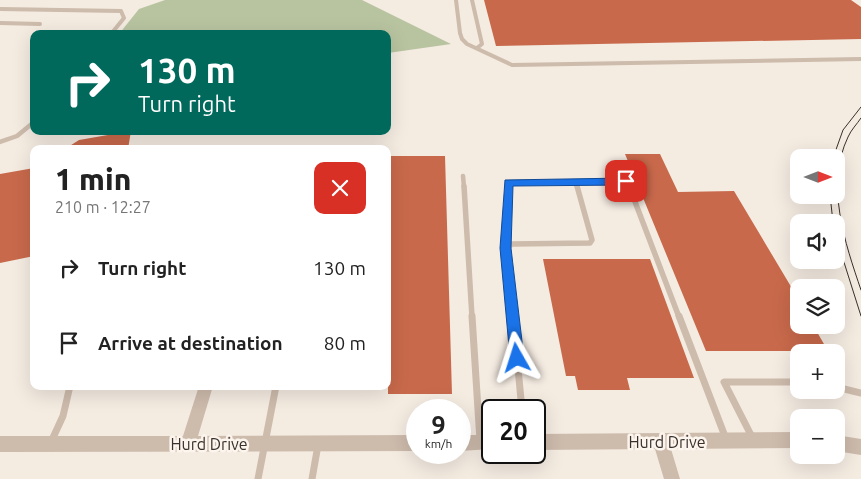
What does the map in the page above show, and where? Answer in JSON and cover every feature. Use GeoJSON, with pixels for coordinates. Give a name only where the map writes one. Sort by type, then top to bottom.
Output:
{"type":"FeatureCollection","features":[{"type":"Feature","properties":{"kind":"street"},"geometry":{"type":"LineString","coordinates":[[188,444],[205,390]]}},
{"type":"Feature","properties":{"kind":"street","name":"Hurd Drive"},"geometry":{"type":"LineString","coordinates":[[546,442],[790,440]]}},
{"type":"Feature","properties":{"kind":"street"},"geometry":{"type":"LineString","coordinates":[[661,442],[672,479]]}},
{"type":"Feature","properties":{"kind":"street","name":"Hurd Drive"},"geometry":{"type":"LineString","coordinates":[[0,444],[406,443]]}},
{"type":"Feature","properties":{"kind":"street"},"geometry":{"type":"LineString","coordinates":[[845,445],[861,447]]}},
{"type":"Feature","properties":{"kind":"lane"},"geometry":{"type":"LineString","coordinates":[[456,0],[462,39],[512,65],[861,59]]}},
{"type":"Feature","properties":{"kind":"lane"},"geometry":{"type":"LineString","coordinates":[[472,0],[482,44],[477,48]]}},
{"type":"Feature","properties":{"kind":"lane"},"geometry":{"type":"LineString","coordinates":[[0,9],[121,11],[124,18],[114,30]]}},
{"type":"Feature","properties":{"kind":"lane"},"geometry":{"type":"LineString","coordinates":[[0,23],[40,24]]}},
{"type":"Feature","properties":{"kind":"lane"},"geometry":{"type":"LineString","coordinates":[[0,142],[17,136],[30,125]]}},
{"type":"Feature","properties":{"kind":"lane"},"geometry":{"type":"LineString","coordinates":[[463,176],[482,399]]}},
{"type":"Feature","properties":{"kind":"lane"},"geometry":{"type":"LineString","coordinates":[[521,399],[506,248],[508,182],[626,181],[727,441]]}},
{"type":"Feature","properties":{"kind":"lane"},"geometry":{"type":"LineString","coordinates":[[506,248],[512,244],[590,243],[592,240],[576,182]]}},
{"type":"Feature","properties":{"kind":"lane"},"geometry":{"type":"LineString","coordinates":[[754,441],[724,382],[790,382]]}},
{"type":"Feature","properties":{"kind":"lane"},"geometry":{"type":"LineString","coordinates":[[845,389],[861,393]]}},
{"type":"Feature","properties":{"kind":"lane"},"geometry":{"type":"LineString","coordinates":[[50,444],[63,416],[69,390]]}},
{"type":"Feature","properties":{"kind":"lane"},"geometry":{"type":"LineString","coordinates":[[258,479],[275,390]]}},
{"type":"Feature","properties":{"kind":"lane"},"geometry":{"type":"LineString","coordinates":[[312,479],[318,443]]}},
{"type":"Feature","properties":{"kind":"green space"},"geometry":{"type":"Polygon","coordinates":[[[165,0],[362,0],[451,44],[391,53],[391,30],[122,30],[139,9],[165,0]]]}},
{"type":"Feature","properties":{"kind":"building"},"geometry":{"type":"Polygon","coordinates":[[[484,0],[851,0],[861,7],[861,39],[496,46],[484,0]]]}},
{"type":"Feature","properties":{"kind":"building"},"geometry":{"type":"Polygon","coordinates":[[[108,135],[130,135],[129,145],[71,145],[79,140],[108,135]]]}},
{"type":"Feature","properties":{"kind":"building"},"geometry":{"type":"Polygon","coordinates":[[[625,154],[660,154],[678,192],[734,191],[790,285],[790,334],[818,334],[824,344],[790,344],[790,351],[706,351],[625,154]]]}},
{"type":"Feature","properties":{"kind":"building"},"geometry":{"type":"Polygon","coordinates":[[[391,156],[445,156],[452,394],[388,394],[388,390],[391,390],[391,156]]]}},
{"type":"Feature","properties":{"kind":"building"},"geometry":{"type":"Polygon","coordinates":[[[30,169],[30,257],[0,263],[0,174],[30,169]]]}},
{"type":"Feature","properties":{"kind":"building"},"geometry":{"type":"Polygon","coordinates":[[[543,259],[650,259],[694,378],[627,378],[630,390],[578,390],[575,376],[566,376],[543,259]]]}},
{"type":"Feature","properties":{"kind":"tram line"},"geometry":{"type":"LineString","coordinates":[[836,149],[843,130],[861,107]]}},
{"type":"Feature","properties":{"kind":"tram line"},"geometry":{"type":"LineString","coordinates":[[861,118],[849,134],[841,155],[838,175],[840,214],[849,253],[861,290]]}},
{"type":"Feature","properties":{"kind":"tram line"},"geometry":{"type":"LineString","coordinates":[[831,204],[832,214]]}},
{"type":"Feature","properties":{"kind":"tram line"},"geometry":{"type":"LineString","coordinates":[[845,265],[861,316]]}},
{"type":"Feature","properties":{"kind":"route"},"geometry":{"type":"LineString","coordinates":[[517,358],[506,248],[508,182],[626,181]]}}]}
